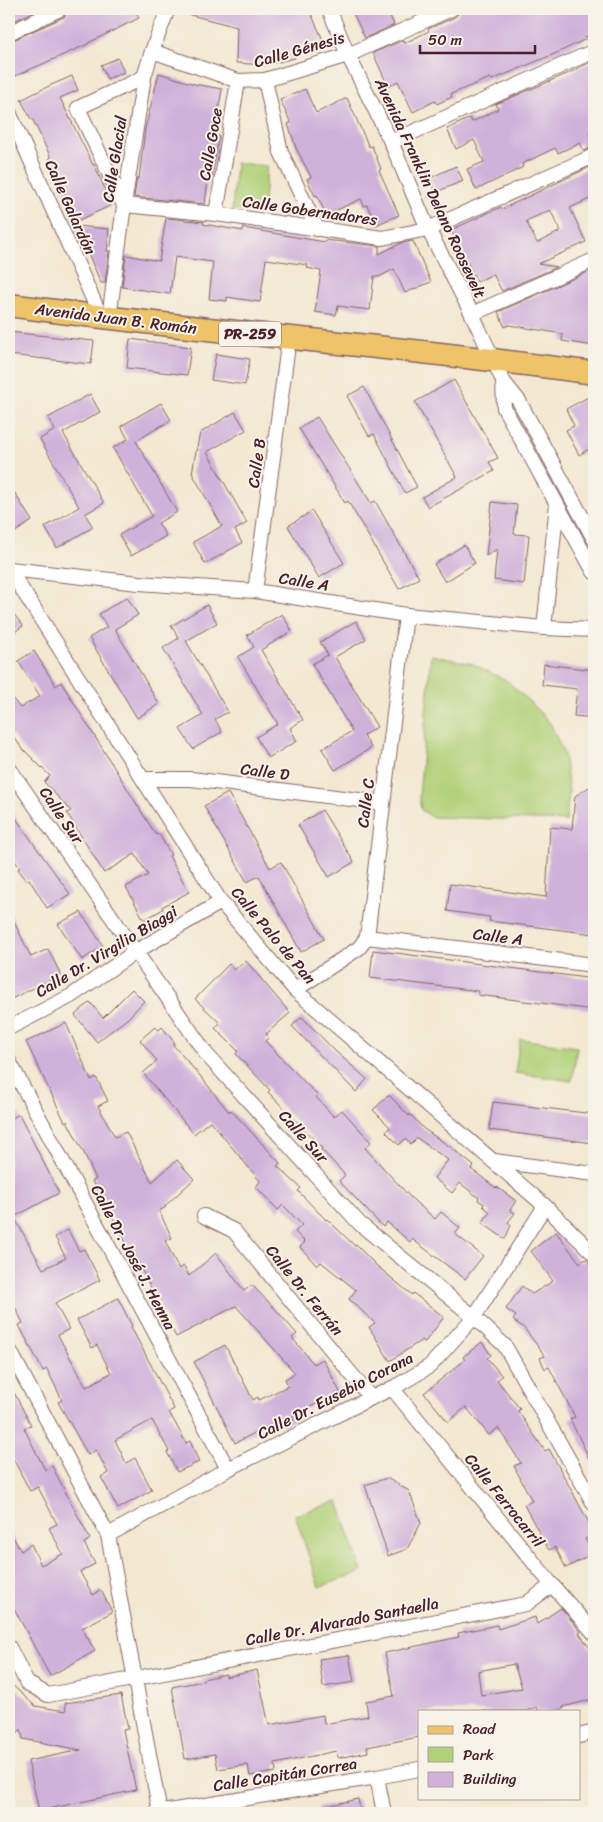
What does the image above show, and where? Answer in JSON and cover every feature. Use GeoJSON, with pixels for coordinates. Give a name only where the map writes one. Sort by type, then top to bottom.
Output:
{"type":"FeatureCollection","features":[{"type":"Feature","properties":{"kind":"main road","name":"Avenida Juan B. Román"},"geometry":{"type":"LineString","coordinates":[[9,305],[289,338],[493,359]]}},
{"type":"Feature","properties":{"kind":"main road","name":"PR-259"},"geometry":{"type":"LineString","coordinates":[[493,359],[594,373]]}},
{"type":"Feature","properties":{"kind":"street"},"geometry":{"type":"LineString","coordinates":[[9,33],[60,9]]}},
{"type":"Feature","properties":{"kind":"street","name":"Calle Glacial"},"geometry":{"type":"LineString","coordinates":[[105,317],[144,77],[168,9]]}},
{"type":"Feature","properties":{"kind":"street","name":"Avenida Franklin Delano Roosevelt"},"geometry":{"type":"LineString","coordinates":[[329,9],[348,54],[391,142],[428,229],[472,314],[503,381],[519,401],[594,538]]}},
{"type":"Feature","properties":{"kind":"street","name":"Calle Génesis"},"geometry":{"type":"LineString","coordinates":[[152,51],[238,81],[265,80],[348,54],[451,9]]}},
{"type":"Feature","properties":{"kind":"street"},"geometry":{"type":"LineString","coordinates":[[391,142],[594,51]]}},
{"type":"Feature","properties":{"kind":"street"},"geometry":{"type":"LineString","coordinates":[[124,205],[78,108],[144,77]]}},
{"type":"Feature","properties":{"kind":"street"},"geometry":{"type":"LineString","coordinates":[[265,80],[281,152],[317,229]]}},
{"type":"Feature","properties":{"kind":"street","name":"Calle Goce"},"geometry":{"type":"LineString","coordinates":[[216,214],[238,81]]}},
{"type":"Feature","properties":{"kind":"street","name":"Calle Galardón"},"geometry":{"type":"LineString","coordinates":[[9,112],[105,317]]}},
{"type":"Feature","properties":{"kind":"street","name":"Calle Gobernadores"},"geometry":{"type":"LineString","coordinates":[[124,205],[216,214],[382,238],[428,229],[594,156]]}},
{"type":"Feature","properties":{"kind":"street"},"geometry":{"type":"LineString","coordinates":[[472,314],[592,262]]}},
{"type":"Feature","properties":{"kind":"street","name":"Calle B"},"geometry":{"type":"LineString","coordinates":[[255,591],[289,338]]}},
{"type":"Feature","properties":{"kind":"street","name":"Avenida Franklin Delano Roosevelt"},"geometry":{"type":"LineString","coordinates":[[503,381],[504,408],[594,572]]}},
{"type":"Feature","properties":{"kind":"street"},"geometry":{"type":"LineString","coordinates":[[544,628],[557,504]]}},
{"type":"Feature","properties":{"kind":"street","name":"Calle A"},"geometry":{"type":"LineString","coordinates":[[9,569],[139,584],[255,591],[406,615],[544,628],[594,630]]}},
{"type":"Feature","properties":{"kind":"street","name":"Calle Palo de Pan"},"geometry":{"type":"LineString","coordinates":[[9,569],[221,902],[295,990],[545,1206],[594,1254]]}},
{"type":"Feature","properties":{"kind":"street","name":"Calle C"},"geometry":{"type":"LineString","coordinates":[[367,937],[406,615]]}},
{"type":"Feature","properties":{"kind":"street","name":"Calle Sur"},"geometry":{"type":"LineString","coordinates":[[9,768],[207,1055],[360,1224],[474,1317],[505,1346],[594,1504]]}},
{"type":"Feature","properties":{"kind":"street","name":"Calle D"},"geometry":{"type":"LineString","coordinates":[[143,778],[191,779],[382,803]]}},
{"type":"Feature","properties":{"kind":"street","name":"Calle Dr. Virgilio Biaggi"},"geometry":{"type":"LineString","coordinates":[[9,1028],[71,996],[135,952],[221,902]]}},
{"type":"Feature","properties":{"kind":"street"},"geometry":{"type":"LineString","coordinates":[[295,990],[359,948],[367,937]]}},
{"type":"Feature","properties":{"kind":"street","name":"Calle A"},"geometry":{"type":"LineString","coordinates":[[367,937],[594,965]]}},
{"type":"Feature","properties":{"kind":"street","name":"Calle Dr. José J. Henna"},"geometry":{"type":"LineString","coordinates":[[9,1061],[228,1469]]}},
{"type":"Feature","properties":{"kind":"street"},"geometry":{"type":"LineString","coordinates":[[493,1161],[594,1174]]}},
{"type":"Feature","properties":{"kind":"street","name":"Calle Dr. Eusebio Corana"},"geometry":{"type":"LineString","coordinates":[[108,1535],[228,1469],[392,1388],[430,1366],[474,1317],[545,1206]]}},
{"type":"Feature","properties":{"kind":"street","name":"Calle Dr. Ferrán"},"geometry":{"type":"LineString","coordinates":[[204,1216],[234,1231],[371,1398]]}},
{"type":"Feature","properties":{"kind":"street"},"geometry":{"type":"LineString","coordinates":[[9,1348],[108,1535],[159,1813]]}},
{"type":"Feature","properties":{"kind":"street","name":"Calle Ferrocarril"},"geometry":{"type":"LineString","coordinates":[[392,1388],[552,1585],[594,1633]]}},
{"type":"Feature","properties":{"kind":"street","name":"Calle Dr. Alvarado Santaella"},"geometry":{"type":"LineString","coordinates":[[9,1647],[28,1683],[48,1696],[526,1604],[552,1585]]}},
{"type":"Feature","properties":{"kind":"street"},"geometry":{"type":"LineString","coordinates":[[580,1736],[594,1732]]}},
{"type":"Feature","properties":{"kind":"street","name":"Calle Capitán Correa"},"geometry":{"type":"LineString","coordinates":[[159,1813],[377,1777],[418,1768]]}},
{"type":"Feature","properties":{"kind":"street"},"geometry":{"type":"LineString","coordinates":[[377,1777],[384,1813]]}},
{"type":"Feature","properties":{"kind":"green space"},"geometry":{"type":"Polygon","coordinates":[[[236,163],[267,166],[263,212],[232,210],[236,163]]]}},
{"type":"Feature","properties":{"kind":"green space"},"geometry":{"type":"Polygon","coordinates":[[[431,655],[473,664],[507,681],[550,723],[564,754],[569,791],[566,821],[432,817],[421,810],[419,797],[431,655]]]}},
{"type":"Feature","properties":{"kind":"green space"},"geometry":{"type":"Polygon","coordinates":[[[520,1039],[577,1047],[572,1081],[515,1073],[520,1039]]]}},
{"type":"Feature","properties":{"kind":"green space"},"geometry":{"type":"Polygon","coordinates":[[[338,1501],[362,1572],[319,1587],[295,1515],[338,1501]]]}},
{"type":"Feature","properties":{"kind":"building"},"geometry":{"type":"Polygon","coordinates":[[[9,9],[40,9],[9,23],[9,9]]]}},
{"type":"Feature","properties":{"kind":"building"},"geometry":{"type":"Polygon","coordinates":[[[69,9],[135,9],[139,18],[88,44],[13,77],[9,67],[9,42],[64,17],[69,9]]]}},
{"type":"Feature","properties":{"kind":"building"},"geometry":{"type":"Polygon","coordinates":[[[183,9],[309,9],[323,40],[293,53],[295,58],[266,65],[236,63],[237,27],[183,13],[183,9]]]}},
{"type":"Feature","properties":{"kind":"building"},"geometry":{"type":"Polygon","coordinates":[[[351,9],[387,9],[394,25],[365,38],[351,9]]]}},
{"type":"Feature","properties":{"kind":"building"},"geometry":{"type":"Polygon","coordinates":[[[460,9],[594,9],[594,33],[559,52],[492,80],[490,78],[451,94],[452,97],[437,104],[435,101],[413,112],[398,81],[388,86],[373,53],[403,40],[405,43],[429,31],[428,29],[455,17],[460,9]]]}},
{"type":"Feature","properties":{"kind":"building"},"geometry":{"type":"Polygon","coordinates":[[[118,58],[124,72],[107,79],[101,65],[118,58]]]}},
{"type":"Feature","properties":{"kind":"building"},"geometry":{"type":"Polygon","coordinates":[[[594,60],[594,131],[589,133],[594,147],[584,151],[580,143],[558,153],[555,148],[522,164],[523,167],[476,190],[467,169],[484,162],[474,140],[456,149],[447,129],[470,118],[472,122],[498,109],[496,104],[569,73],[594,60]]]}},
{"type":"Feature","properties":{"kind":"building"},"geometry":{"type":"Polygon","coordinates":[[[159,73],[194,84],[222,89],[214,135],[219,136],[211,181],[208,180],[205,204],[134,197],[137,178],[139,178],[145,129],[159,73]]]}},
{"type":"Feature","properties":{"kind":"building"},"geometry":{"type":"Polygon","coordinates":[[[72,76],[78,90],[60,98],[94,164],[112,205],[77,221],[49,159],[51,158],[32,118],[21,100],[72,76]]]}},
{"type":"Feature","properties":{"kind":"building"},"geometry":{"type":"Polygon","coordinates":[[[305,89],[316,113],[347,98],[369,147],[372,146],[381,169],[379,170],[399,215],[376,225],[367,205],[364,206],[361,199],[326,215],[307,179],[311,177],[296,148],[288,124],[291,123],[280,100],[305,89]]]}},
{"type":"Feature","properties":{"kind":"building"},"geometry":{"type":"Polygon","coordinates":[[[594,165],[594,197],[570,208],[586,242],[538,264],[557,267],[502,291],[493,274],[477,282],[451,230],[501,207],[502,209],[594,165]],[[550,210],[526,221],[537,243],[561,231],[550,210]]]}},
{"type":"Feature","properties":{"kind":"building"},"geometry":{"type":"Polygon","coordinates":[[[456,166],[463,181],[436,192],[430,178],[456,166]]]}},
{"type":"Feature","properties":{"kind":"building"},"geometry":{"type":"Polygon","coordinates":[[[166,218],[204,222],[203,224],[243,231],[243,228],[325,242],[325,240],[379,246],[379,254],[401,243],[413,241],[431,282],[405,293],[394,269],[379,277],[374,276],[370,310],[338,306],[336,315],[315,312],[321,271],[307,268],[308,265],[266,259],[260,302],[227,297],[227,301],[209,299],[213,262],[175,257],[170,294],[122,287],[126,255],[159,261],[166,218]]]}},
{"type":"Feature","properties":{"kind":"building"},"geometry":{"type":"Polygon","coordinates":[[[76,226],[109,229],[107,251],[109,251],[105,283],[101,283],[76,226]]]}},
{"type":"Feature","properties":{"kind":"building"},"geometry":{"type":"Polygon","coordinates":[[[590,271],[594,272],[594,346],[562,341],[563,334],[509,325],[505,327],[498,312],[590,271]]]}},
{"type":"Feature","properties":{"kind":"building"},"geometry":{"type":"Polygon","coordinates":[[[9,332],[94,341],[91,364],[9,355],[9,332]]]}},
{"type":"Feature","properties":{"kind":"building"},"geometry":{"type":"Polygon","coordinates":[[[130,339],[191,347],[187,375],[127,368],[130,339]]]}},
{"type":"Feature","properties":{"kind":"building"},"geometry":{"type":"Polygon","coordinates":[[[216,354],[250,359],[245,385],[211,380],[216,354]]]}},
{"type":"Feature","properties":{"kind":"building"},"geometry":{"type":"Polygon","coordinates":[[[454,380],[498,458],[489,462],[494,471],[428,507],[422,497],[457,477],[415,402],[454,380]]]}},
{"type":"Feature","properties":{"kind":"building"},"geometry":{"type":"Polygon","coordinates":[[[364,387],[417,487],[405,493],[374,434],[369,436],[347,396],[364,387]]]}},
{"type":"Feature","properties":{"kind":"building"},"geometry":{"type":"Polygon","coordinates":[[[90,394],[100,412],[63,433],[104,503],[85,514],[93,527],[57,548],[45,527],[79,507],[40,439],[55,430],[48,418],[90,394]]]}},
{"type":"Feature","properties":{"kind":"building"},"geometry":{"type":"Polygon","coordinates":[[[594,394],[594,446],[579,455],[566,430],[574,426],[566,409],[594,394]]]}},
{"type":"Feature","properties":{"kind":"building"},"geometry":{"type":"Polygon","coordinates":[[[161,403],[171,420],[136,441],[177,512],[158,523],[166,536],[131,556],[119,535],[152,516],[113,448],[128,439],[121,426],[161,403]]]}},
{"type":"Feature","properties":{"kind":"building"},"geometry":{"type":"Polygon","coordinates":[[[235,412],[246,430],[207,452],[247,523],[235,530],[242,543],[205,564],[193,542],[222,526],[192,473],[196,451],[198,450],[200,433],[235,412]]]}},
{"type":"Feature","properties":{"kind":"building"},"geometry":{"type":"Polygon","coordinates":[[[317,417],[371,503],[375,501],[419,578],[399,589],[348,501],[345,503],[299,428],[317,417]]]}},
{"type":"Feature","properties":{"kind":"building"},"geometry":{"type":"Polygon","coordinates":[[[9,484],[32,521],[9,536],[9,484]]]}},
{"type":"Feature","properties":{"kind":"building"},"geometry":{"type":"Polygon","coordinates":[[[492,502],[517,505],[514,534],[529,535],[524,584],[494,580],[497,549],[486,556],[492,502]]]}},
{"type":"Feature","properties":{"kind":"building"},"geometry":{"type":"Polygon","coordinates":[[[312,511],[344,563],[319,578],[288,526],[312,511]]]}},
{"type":"Feature","properties":{"kind":"building"},"geometry":{"type":"Polygon","coordinates":[[[464,545],[475,563],[445,582],[434,564],[464,545]]]}},
{"type":"Feature","properties":{"kind":"building"},"geometry":{"type":"Polygon","coordinates":[[[127,597],[138,615],[115,629],[159,704],[137,718],[89,638],[107,627],[99,614],[127,597]]]}},
{"type":"Feature","properties":{"kind":"building"},"geometry":{"type":"Polygon","coordinates":[[[207,605],[217,623],[186,641],[228,712],[215,719],[222,732],[193,749],[180,729],[203,715],[163,648],[179,638],[171,626],[207,605]]]}},
{"type":"Feature","properties":{"kind":"building"},"geometry":{"type":"Polygon","coordinates":[[[9,608],[23,626],[9,636],[9,608]]]}},
{"type":"Feature","properties":{"kind":"building"},"geometry":{"type":"Polygon","coordinates":[[[282,614],[292,631],[261,650],[303,720],[290,728],[297,741],[268,758],[256,737],[278,724],[238,657],[254,647],[247,635],[282,614]]]}},
{"type":"Feature","properties":{"kind":"building"},"geometry":{"type":"Polygon","coordinates":[[[356,621],[366,639],[335,657],[377,727],[364,735],[371,748],[335,770],[322,749],[352,731],[312,664],[328,655],[320,642],[356,621]]]}},
{"type":"Feature","properties":{"kind":"building"},"geometry":{"type":"Polygon","coordinates":[[[34,651],[56,686],[61,682],[156,835],[159,834],[189,892],[162,907],[163,909],[144,920],[126,887],[148,875],[135,854],[104,873],[67,813],[71,811],[44,782],[50,776],[22,748],[9,731],[9,694],[20,708],[40,696],[18,661],[34,651]]]}},
{"type":"Feature","properties":{"kind":"building"},"geometry":{"type":"Polygon","coordinates":[[[544,664],[594,670],[594,718],[574,716],[577,689],[542,685],[544,664]]]}},
{"type":"Feature","properties":{"kind":"building"},"geometry":{"type":"Polygon","coordinates":[[[594,784],[594,934],[489,921],[490,917],[447,911],[450,884],[546,897],[550,827],[572,829],[575,796],[594,784]]]}},
{"type":"Feature","properties":{"kind":"building"},"geometry":{"type":"Polygon","coordinates":[[[228,793],[270,868],[281,862],[324,939],[301,952],[259,876],[247,882],[204,806],[228,793]]]}},
{"type":"Feature","properties":{"kind":"building"},"geometry":{"type":"Polygon","coordinates":[[[9,808],[70,894],[47,908],[29,879],[27,881],[18,869],[20,868],[9,852],[9,808]]]}},
{"type":"Feature","properties":{"kind":"building"},"geometry":{"type":"Polygon","coordinates":[[[322,810],[354,862],[329,877],[298,825],[322,810]]]}},
{"type":"Feature","properties":{"kind":"building"},"geometry":{"type":"Polygon","coordinates":[[[9,911],[31,957],[48,949],[61,975],[9,1000],[9,911]]]}},
{"type":"Feature","properties":{"kind":"building"},"geometry":{"type":"Polygon","coordinates":[[[81,912],[103,946],[82,960],[58,924],[81,912]]]}},
{"type":"Feature","properties":{"kind":"building"},"geometry":{"type":"Polygon","coordinates":[[[373,950],[594,979],[594,1010],[478,995],[478,991],[370,978],[373,950]]]}},
{"type":"Feature","properties":{"kind":"building"},"geometry":{"type":"Polygon","coordinates":[[[246,961],[290,1013],[266,1034],[269,1037],[265,1041],[317,1095],[316,1097],[334,1117],[342,1110],[371,1142],[365,1148],[411,1198],[435,1219],[441,1212],[460,1228],[455,1234],[483,1256],[465,1279],[412,1239],[410,1242],[387,1222],[383,1227],[339,1181],[345,1175],[322,1148],[268,1092],[270,1090],[236,1054],[238,1051],[215,1028],[220,1023],[195,999],[229,964],[234,970],[246,961]]]}},
{"type":"Feature","properties":{"kind":"building"},"geometry":{"type":"Polygon","coordinates":[[[132,989],[144,1001],[128,1018],[97,1042],[75,1015],[90,1002],[103,1018],[132,989]]]}},
{"type":"Feature","properties":{"kind":"building"},"geometry":{"type":"Polygon","coordinates":[[[302,1017],[335,1051],[367,1079],[356,1092],[292,1026],[302,1017]]]}},
{"type":"Feature","properties":{"kind":"building"},"geometry":{"type":"Polygon","coordinates":[[[66,1023],[91,1080],[96,1077],[108,1101],[98,1106],[115,1137],[126,1132],[152,1182],[177,1160],[194,1179],[166,1207],[159,1211],[172,1238],[165,1241],[179,1269],[184,1266],[189,1276],[216,1253],[244,1291],[252,1285],[277,1311],[297,1334],[292,1338],[314,1364],[323,1359],[340,1392],[292,1416],[294,1420],[283,1426],[280,1420],[235,1443],[194,1362],[225,1345],[253,1400],[258,1397],[259,1400],[288,1386],[285,1379],[295,1373],[236,1306],[176,1337],[134,1255],[132,1256],[121,1232],[92,1181],[96,1179],[84,1153],[67,1121],[65,1122],[26,1042],[66,1023]]]}},
{"type":"Feature","properties":{"kind":"building"},"geometry":{"type":"Polygon","coordinates":[[[155,1027],[159,1030],[162,1027],[175,1043],[173,1045],[229,1112],[231,1110],[280,1163],[277,1166],[301,1188],[298,1191],[326,1220],[412,1295],[413,1293],[444,1317],[425,1342],[422,1340],[390,1361],[369,1327],[375,1323],[349,1299],[356,1290],[321,1262],[317,1266],[300,1247],[305,1242],[295,1232],[302,1225],[283,1205],[278,1210],[256,1187],[260,1181],[210,1121],[194,1134],[143,1073],[157,1061],[140,1040],[155,1027]]]}},
{"type":"Feature","properties":{"kind":"building"},"geometry":{"type":"Polygon","coordinates":[[[388,1096],[409,1116],[410,1114],[424,1129],[474,1166],[471,1169],[516,1201],[510,1210],[515,1213],[508,1222],[511,1225],[505,1239],[482,1223],[490,1212],[478,1200],[479,1198],[460,1183],[452,1193],[434,1178],[448,1160],[417,1138],[411,1144],[405,1139],[399,1145],[386,1132],[390,1127],[373,1110],[388,1096]]]}},
{"type":"Feature","properties":{"kind":"building"},"geometry":{"type":"Polygon","coordinates":[[[493,1102],[594,1114],[594,1143],[489,1130],[493,1102]]]}},
{"type":"Feature","properties":{"kind":"building"},"geometry":{"type":"Polygon","coordinates":[[[19,1114],[59,1193],[14,1217],[43,1269],[66,1258],[55,1237],[68,1230],[79,1251],[84,1249],[100,1280],[55,1303],[69,1329],[58,1335],[86,1387],[111,1373],[97,1345],[92,1348],[77,1320],[118,1298],[174,1409],[169,1412],[186,1443],[190,1441],[199,1462],[177,1472],[167,1452],[169,1451],[152,1420],[115,1440],[126,1463],[135,1458],[152,1490],[118,1509],[101,1477],[108,1473],[96,1450],[88,1455],[58,1402],[62,1400],[47,1369],[43,1371],[19,1325],[23,1323],[9,1295],[9,1120],[19,1114]]]}},
{"type":"Feature","properties":{"kind":"building"},"geometry":{"type":"Polygon","coordinates":[[[556,1232],[580,1263],[586,1259],[594,1267],[594,1468],[570,1419],[575,1417],[549,1367],[545,1369],[540,1358],[545,1356],[524,1328],[513,1320],[516,1316],[506,1309],[522,1286],[532,1294],[553,1281],[531,1251],[556,1232]]]}},
{"type":"Feature","properties":{"kind":"building"},"geometry":{"type":"Polygon","coordinates":[[[482,1342],[491,1355],[487,1358],[502,1376],[497,1380],[520,1409],[518,1411],[545,1451],[549,1449],[594,1532],[594,1534],[585,1539],[593,1553],[566,1568],[555,1547],[549,1550],[524,1505],[532,1501],[514,1466],[521,1463],[498,1428],[489,1435],[466,1407],[448,1422],[424,1393],[465,1360],[463,1357],[482,1342]]]}},
{"type":"Feature","properties":{"kind":"building"},"geometry":{"type":"Polygon","coordinates":[[[9,1383],[31,1425],[24,1428],[45,1470],[52,1466],[90,1539],[84,1543],[95,1564],[80,1572],[93,1595],[101,1590],[112,1612],[82,1628],[95,1651],[50,1676],[9,1599],[9,1530],[21,1551],[31,1544],[41,1565],[63,1554],[49,1528],[57,1524],[38,1487],[30,1491],[9,1451],[9,1383]]]}},
{"type":"Feature","properties":{"kind":"building"},"geometry":{"type":"Polygon","coordinates":[[[387,1478],[409,1491],[421,1523],[407,1549],[388,1556],[365,1485],[387,1478]]]}},
{"type":"Feature","properties":{"kind":"building"},"geometry":{"type":"Polygon","coordinates":[[[561,1608],[581,1632],[579,1633],[594,1654],[594,1699],[563,1707],[559,1710],[538,1710],[537,1707],[529,1710],[418,1710],[418,1737],[367,1747],[368,1752],[338,1758],[336,1751],[275,1764],[276,1772],[250,1776],[248,1765],[218,1769],[215,1754],[185,1759],[172,1687],[226,1674],[226,1677],[257,1670],[269,1725],[323,1715],[324,1724],[368,1716],[366,1701],[394,1696],[385,1653],[459,1637],[458,1633],[497,1625],[498,1629],[535,1617],[537,1624],[561,1608]],[[514,1664],[478,1671],[481,1695],[522,1688],[514,1664]]]}},
{"type":"Feature","properties":{"kind":"building"},"geometry":{"type":"Polygon","coordinates":[[[349,1655],[354,1682],[323,1687],[319,1659],[349,1655]]]}},
{"type":"Feature","properties":{"kind":"building"},"geometry":{"type":"Polygon","coordinates":[[[9,1682],[35,1706],[66,1711],[65,1703],[121,1695],[128,1729],[123,1730],[136,1790],[39,1811],[28,1761],[81,1750],[23,1739],[21,1729],[9,1742],[9,1682]]]}},
{"type":"Feature","properties":{"kind":"building"},"geometry":{"type":"Polygon","coordinates":[[[358,1799],[361,1813],[319,1813],[318,1808],[358,1799]]]}}]}
